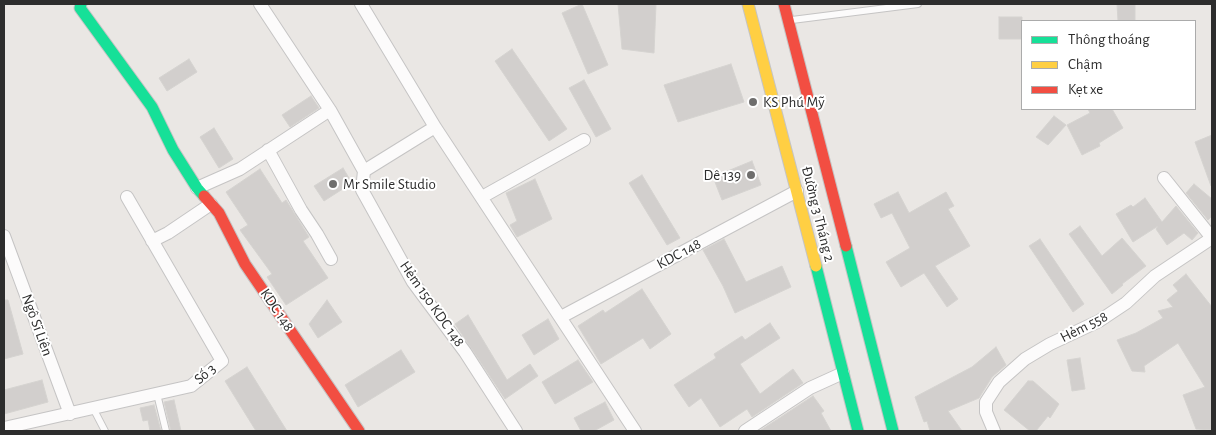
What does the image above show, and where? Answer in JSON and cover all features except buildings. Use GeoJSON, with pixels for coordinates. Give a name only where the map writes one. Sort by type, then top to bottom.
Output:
{"type":"FeatureCollection","features":[{"type":"Feature","properties":{"kind":"main road","name":"KDC 148"},"geometry":{"type":"LineString","coordinates":[[81,4],[80,8],[152,107],[173,150],[196,188],[219,213],[245,264],[359,431]]}},
{"type":"Feature","properties":{"kind":"main road","name":"Đường 3 Tháng 2"},"geometry":{"type":"LineString","coordinates":[[748,4],[759,31],[777,98],[797,191],[858,431]]}},
{"type":"Feature","properties":{"kind":"main road","name":"Đường 3 Tháng 2"},"geometry":{"type":"LineString","coordinates":[[784,4],[784,22],[893,431]]}},
{"type":"Feature","properties":{"kind":"street"},"geometry":{"type":"LineString","coordinates":[[260,4],[330,110],[364,171],[435,127]]}},
{"type":"Feature","properties":{"kind":"street"},"geometry":{"type":"LineString","coordinates":[[361,4],[435,127],[635,431]]}},
{"type":"Feature","properties":{"kind":"street"},"geometry":{"type":"LineString","coordinates":[[196,188],[240,169],[330,110]]}},
{"type":"Feature","properties":{"kind":"street"},"geometry":{"type":"LineString","coordinates":[[482,197],[584,140]]}},
{"type":"Feature","properties":{"kind":"street"},"geometry":{"type":"LineString","coordinates":[[268,150],[331,259]]}},
{"type":"Feature","properties":{"kind":"street","name":"Hẻm 150 KDC 148"},"geometry":{"type":"LineString","coordinates":[[364,171],[362,190],[413,282],[465,352],[516,431]]}},
{"type":"Feature","properties":{"kind":"street"},"geometry":{"type":"LineString","coordinates":[[1164,178],[1212,238]]}},
{"type":"Feature","properties":{"kind":"street","name":"KDC 148"},"geometry":{"type":"LineString","coordinates":[[560,317],[797,191]]}},
{"type":"Feature","properties":{"kind":"street","name":"Số 3"},"geometry":{"type":"LineString","coordinates":[[4,428],[191,386],[222,361],[127,197]]}},
{"type":"Feature","properties":{"kind":"street"},"geometry":{"type":"LineString","coordinates":[[152,241],[168,233],[211,204]]}},
{"type":"Feature","properties":{"kind":"street","name":"Ngô Sĩ Liên"},"geometry":{"type":"LineString","coordinates":[[4,236],[70,414]]}},
{"type":"Feature","properties":{"kind":"street","name":"Hẻm 558"},"geometry":{"type":"LineString","coordinates":[[994,431],[986,412],[986,402],[999,382],[1025,359],[1050,344],[1099,321],[1126,303],[1155,276],[1212,238]]}},
{"type":"Feature","properties":{"kind":"street"},"geometry":{"type":"LineString","coordinates":[[745,431],[810,388],[843,374]]}},
{"type":"Feature","properties":{"kind":"lane"},"geometry":{"type":"LineString","coordinates":[[784,22],[918,4]]}},
{"type":"Feature","properties":{"kind":"lane"},"geometry":{"type":"LineString","coordinates":[[157,394],[166,431]]}},
{"type":"Feature","properties":{"kind":"lane"},"geometry":{"type":"LineString","coordinates":[[93,408],[105,431]]}},
{"type":"Feature","properties":{"kind":"traffic: fast"},"geometry":{"type":"LineString","coordinates":[[81,4],[80,8],[152,107],[173,150],[204,196]]}},
{"type":"Feature","properties":{"kind":"traffic: fast"},"geometry":{"type":"LineString","coordinates":[[846,246],[893,431]]}},
{"type":"Feature","properties":{"kind":"traffic: fast"},"geometry":{"type":"LineString","coordinates":[[816,266],[858,431]]}},
{"type":"Feature","properties":{"kind":"traffic: slow"},"geometry":{"type":"LineString","coordinates":[[748,4],[816,266]]}},
{"type":"Feature","properties":{"kind":"traffic: jam"},"geometry":{"type":"LineString","coordinates":[[784,4],[846,246]]}},
{"type":"Feature","properties":{"kind":"traffic: jam"},"geometry":{"type":"LineString","coordinates":[[204,196],[219,213],[245,264],[359,431]]}},
{"type":"Feature","properties":{"kind":"place","name":"KS Phú Mỹ"},"geometry":{"type":"Point","coordinates":[753,102]}},
{"type":"Feature","properties":{"kind":"place","name":"Dê 139"},"geometry":{"type":"Point","coordinates":[751,175]}},
{"type":"Feature","properties":{"kind":"place","name":"Mr Smile Studio"},"geometry":{"type":"Point","coordinates":[333,184]}}]}
